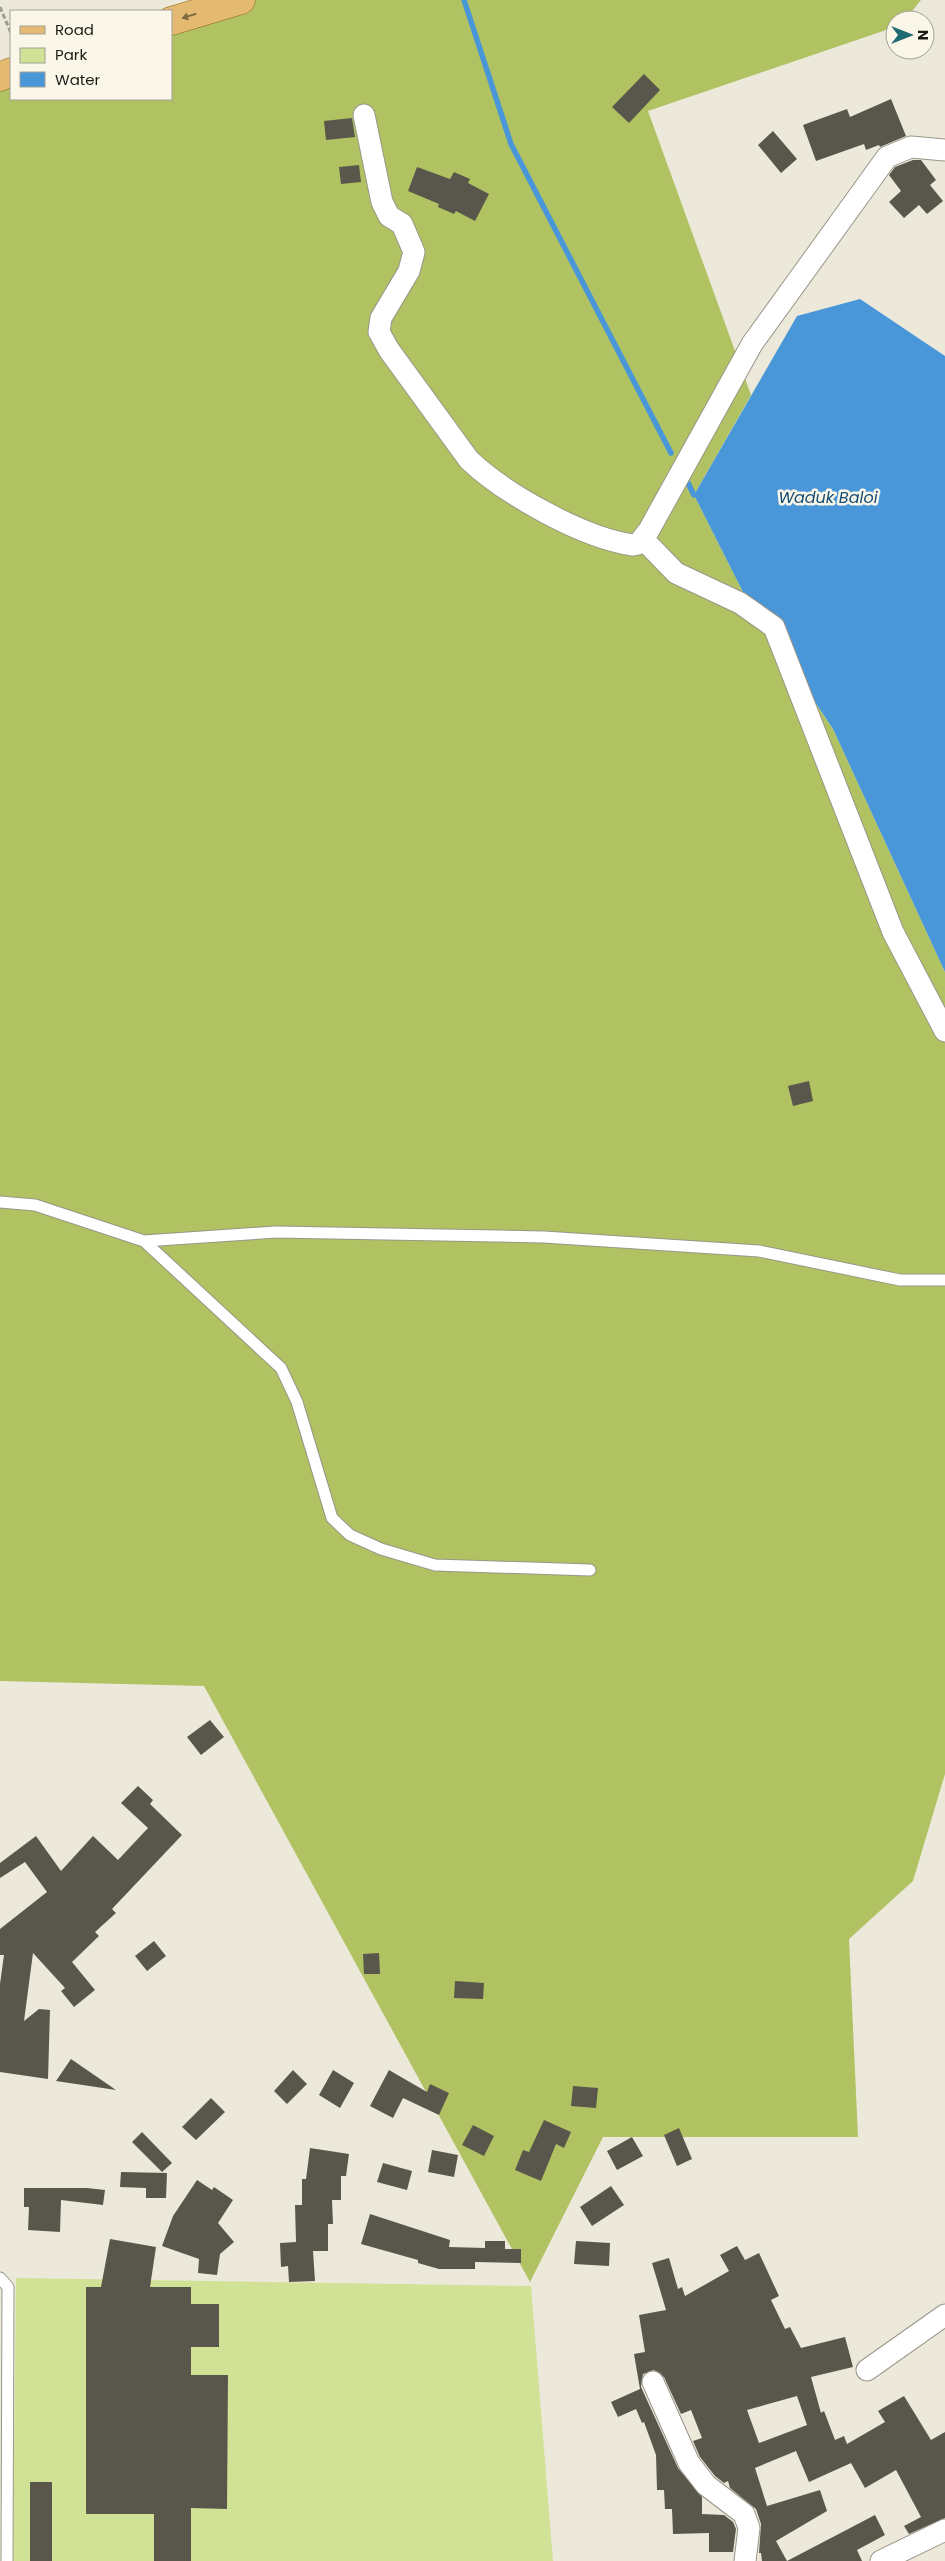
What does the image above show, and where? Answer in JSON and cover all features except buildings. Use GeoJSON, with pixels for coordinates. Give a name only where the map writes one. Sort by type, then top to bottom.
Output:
{"type":"FeatureCollection","features":[{"type":"Feature","properties":{"kind":"main road"},"geometry":{"type":"LineString","coordinates":[[172,22],[241,0]]}},
{"type":"Feature","properties":{"kind":"street"},"geometry":{"type":"LineString","coordinates":[[364,114],[382,202],[390,216],[402,224],[414,252],[409,271],[381,318],[379,332],[388,350],[469,460],[482,473],[498,484],[584,532],[632,545],[643,539],[752,344],[887,157],[911,147],[945,150]]}},
{"type":"Feature","properties":{"kind":"street"},"geometry":{"type":"LineString","coordinates":[[643,539],[676,573],[740,603],[774,627],[893,932],[945,1031]]}},
{"type":"Feature","properties":{"kind":"street"},"geometry":{"type":"LineString","coordinates":[[867,2370],[945,2315]]}},
{"type":"Feature","properties":{"kind":"street"},"geometry":{"type":"LineString","coordinates":[[652,2382],[689,2463],[706,2485],[744,2514],[749,2528],[745,2561]]}},
{"type":"Feature","properties":{"kind":"street"},"geometry":{"type":"LineString","coordinates":[[881,2561],[902,2557],[945,2530]]}},
{"type":"Feature","properties":{"kind":"lane"},"geometry":{"type":"LineString","coordinates":[[0,1202],[35,1206],[144,1240],[276,1232],[544,1237],[759,1251],[900,1280],[945,1280]]}},
{"type":"Feature","properties":{"kind":"lane"},"geometry":{"type":"LineString","coordinates":[[144,1240],[281,1368],[297,1402],[332,1518],[350,1535],[381,1549],[435,1565],[590,1570]]}},
{"type":"Feature","properties":{"kind":"lane"},"geometry":{"type":"LineString","coordinates":[[0,2278],[8,2286],[7,2561]]}},
{"type":"Feature","properties":{"kind":"path"},"geometry":{"type":"LineString","coordinates":[[0,7],[10,31]]}},
{"type":"Feature","properties":{"kind":"green space"},"geometry":{"type":"Polygon","coordinates":[[[227,0],[921,0],[913,10],[885,10],[885,30],[648,111],[751,395],[694,495],[747,600],[833,729],[945,972],[945,1774],[913,1881],[849,1939],[858,2137],[603,2137],[530,2282],[204,1686],[0,1681],[0,70],[10,67],[10,100],[172,100],[172,17],[227,0]]]}},
{"type":"Feature","properties":{"kind":"green space"},"geometry":{"type":"Polygon","coordinates":[[[16,2278],[531,2286],[553,2561],[13,2561],[16,2278]]]}},
{"type":"Feature","properties":{"kind":"water","name":"Waduk Baloi"},"geometry":{"type":"Polygon","coordinates":[[[860,299],[945,356],[945,972],[833,729],[747,600],[694,495],[797,316],[860,299]]]}},
{"type":"Feature","properties":{"kind":"waterway"},"geometry":{"type":"LineString","coordinates":[[464,0],[511,144],[671,453]]}},
{"type":"Feature","properties":{"kind":"waterway"},"geometry":{"type":"LineString","coordinates":[[687,481],[694,495]]}}]}
